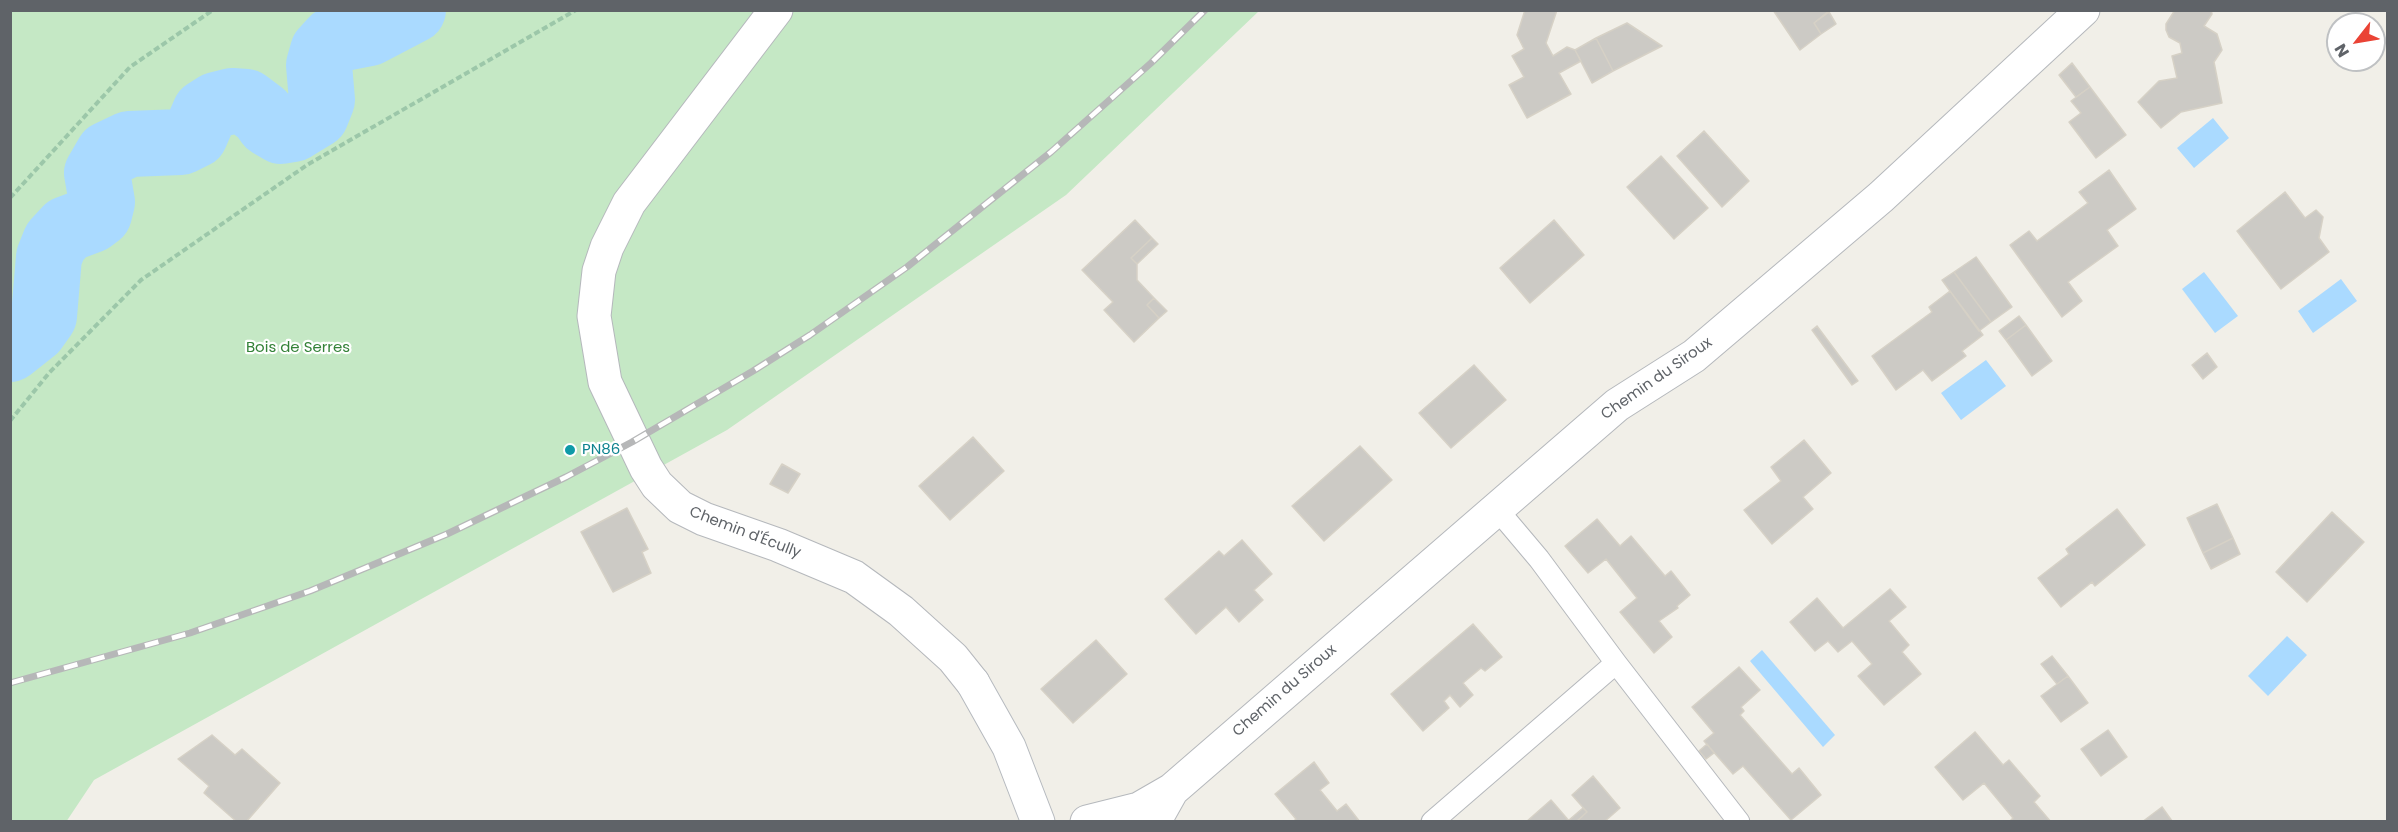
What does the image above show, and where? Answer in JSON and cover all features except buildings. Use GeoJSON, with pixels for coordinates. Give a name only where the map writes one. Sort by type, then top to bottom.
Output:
{"type":"FeatureCollection","features":[{"type":"Feature","properties":{"kind":"street","name":"Chemin d'Écully"},"geometry":{"type":"LineString","coordinates":[[776,10],[629,203],[607,247],[599,271],[594,316],[606,382],[646,468],[670,499],[690,513],[704,519],[778,545],[854,577],[901,611],[953,658],[973,683],[1009,747],[1038,822]]}},
{"type":"Feature","properties":{"kind":"street","name":"Chemin du Siroux"},"geometry":{"type":"LineString","coordinates":[[1087,822],[1138,809],[1172,790],[1617,405],[1694,356],[1895,184],[2083,10]]}},
{"type":"Feature","properties":{"kind":"street","name":"Chemin du Siroux"},"geometry":{"type":"LineString","coordinates":[[1150,822],[1158,815],[1172,790]]}},
{"type":"Feature","properties":{"kind":"lane"},"geometry":{"type":"LineString","coordinates":[[1496,508],[1539,559],[1739,822]]}},
{"type":"Feature","properties":{"kind":"lane"},"geometry":{"type":"LineString","coordinates":[[1432,822],[1616,663]]}},
{"type":"Feature","properties":{"kind":"path"},"geometry":{"type":"LineString","coordinates":[[10,198],[130,67],[213,10]]}},
{"type":"Feature","properties":{"kind":"path"},"geometry":{"type":"LineString","coordinates":[[10,421],[49,373],[141,280],[307,165],[576,10]]}},
{"type":"Feature","properties":{"kind":"green space","name":"Bois de Serres"},"geometry":{"type":"Polygon","coordinates":[[[10,11],[1259,11],[1066,195],[727,430],[94,780],[66,822],[11,821],[10,11]]]}},
{"type":"Feature","properties":{"kind":"water"},"geometry":{"type":"Polygon","coordinates":[[[2213,118],[2229,138],[2194,168],[2177,148],[2213,118]]]}},
{"type":"Feature","properties":{"kind":"water"},"geometry":{"type":"Polygon","coordinates":[[[2204,272],[2238,316],[2215,333],[2182,289],[2204,272]]]}},
{"type":"Feature","properties":{"kind":"water"},"geometry":{"type":"Polygon","coordinates":[[[2341,279],[2357,301],[2313,333],[2298,311],[2341,279]]]}},
{"type":"Feature","properties":{"kind":"water"},"geometry":{"type":"Polygon","coordinates":[[[1986,360],[2006,386],[1961,420],[1941,393],[1986,360]]]}},
{"type":"Feature","properties":{"kind":"water"},"geometry":{"type":"Polygon","coordinates":[[[2287,636],[2307,655],[2268,696],[2248,676],[2287,636]]]}},
{"type":"Feature","properties":{"kind":"water"},"geometry":{"type":"Polygon","coordinates":[[[1762,650],[1835,735],[1823,747],[1750,661],[1762,650]]]}},
{"type":"Feature","properties":{"kind":"waterway"},"geometry":{"type":"LineString","coordinates":[[10,349],[34,330],[44,316],[49,257],[55,242],[67,229],[91,220],[99,214],[102,202],[97,173],[108,154],[129,144],[181,142],[195,135],[205,112],[216,105],[232,101],[246,102],[262,114],[269,124],[281,131],[293,129],[316,115],[322,100],[319,65],[323,51],[333,40],[369,33],[413,10]]}},
{"type":"Feature","properties":{"kind":"railway"},"geometry":{"type":"LineString","coordinates":[[10,683],[190,633],[310,591],[447,534],[566,477],[632,442],[810,335],[907,267],[1051,152],[1151,63],[1205,10]]}},
{"type":"Feature","properties":{"kind":"place","name":"PN86"},"geometry":{"type":"Point","coordinates":[570,450]}}]}
